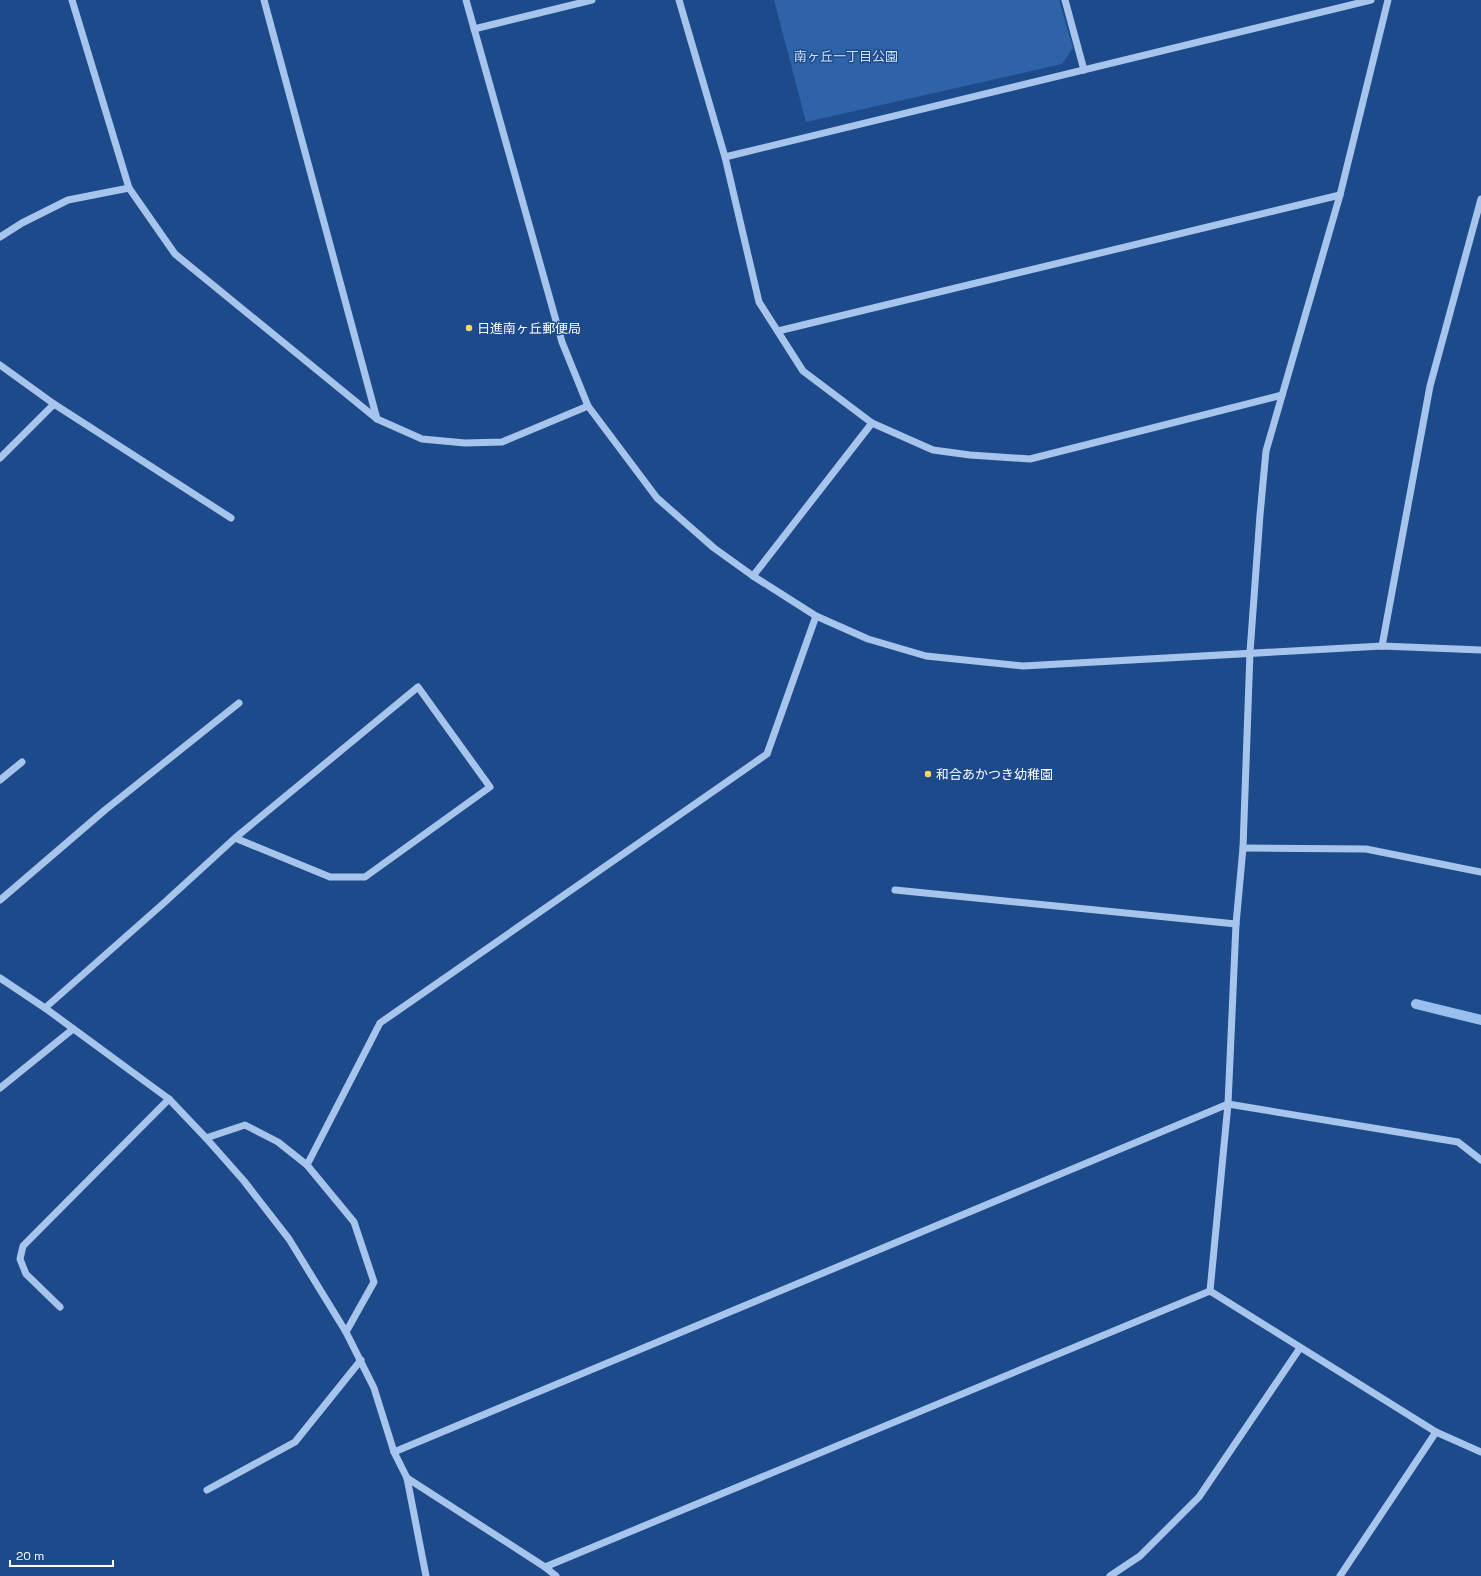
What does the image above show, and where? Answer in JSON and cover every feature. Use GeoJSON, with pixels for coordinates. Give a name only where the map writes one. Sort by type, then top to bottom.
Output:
{"type":"FeatureCollection","features":[{"type":"Feature","properties":{"kind":"street"},"geometry":{"type":"LineString","coordinates":[[72,0],[129,188],[175,254],[377,419],[422,439],[465,443],[502,442],[588,406]]}},
{"type":"Feature","properties":{"kind":"street"},"geometry":{"type":"LineString","coordinates":[[264,0],[377,419]]}},
{"type":"Feature","properties":{"kind":"street"},"geometry":{"type":"LineString","coordinates":[[466,0],[562,342],[588,406],[657,498],[714,548],[753,576],[816,616],[868,639],[926,656],[1023,666],[1250,652],[1382,646],[1481,650]]}},
{"type":"Feature","properties":{"kind":"street"},"geometry":{"type":"LineString","coordinates":[[474,29],[592,0]]}},
{"type":"Feature","properties":{"kind":"street"},"geometry":{"type":"LineString","coordinates":[[680,0],[725,157],[759,302],[803,371],[872,422],[933,450],[970,455],[1030,459],[1282,395]]}},
{"type":"Feature","properties":{"kind":"street"},"geometry":{"type":"LineString","coordinates":[[1064,0],[1084,70]]}},
{"type":"Feature","properties":{"kind":"street"},"geometry":{"type":"LineString","coordinates":[[725,157],[1371,0]]}},
{"type":"Feature","properties":{"kind":"street"},"geometry":{"type":"LineString","coordinates":[[1210,1291],[1228,1104],[1236,924],[1243,848],[1250,652],[1266,451],[1340,195],[1388,0]]}},
{"type":"Feature","properties":{"kind":"street"},"geometry":{"type":"LineString","coordinates":[[0,237],[22,223],[68,200],[129,188]]}},
{"type":"Feature","properties":{"kind":"street"},"geometry":{"type":"LineString","coordinates":[[778,331],[1340,195]]}},
{"type":"Feature","properties":{"kind":"street"},"geometry":{"type":"LineString","coordinates":[[1382,646],[1430,386],[1481,199]]}},
{"type":"Feature","properties":{"kind":"street"},"geometry":{"type":"LineString","coordinates":[[0,365],[54,404],[231,518]]}},
{"type":"Feature","properties":{"kind":"street"},"geometry":{"type":"LineString","coordinates":[[0,458],[54,404]]}},
{"type":"Feature","properties":{"kind":"street"},"geometry":{"type":"LineString","coordinates":[[753,576],[872,422]]}},
{"type":"Feature","properties":{"kind":"street"},"geometry":{"type":"LineString","coordinates":[[307,1165],[380,1023],[767,754],[816,616]]}},
{"type":"Feature","properties":{"kind":"street"},"geometry":{"type":"LineString","coordinates":[[45,1008],[166,902],[235,838],[418,687],[490,787],[365,877],[330,878],[235,838]]}},
{"type":"Feature","properties":{"kind":"street"},"geometry":{"type":"LineString","coordinates":[[0,900],[105,810],[239,703]]}},
{"type":"Feature","properties":{"kind":"street"},"geometry":{"type":"LineString","coordinates":[[0,780],[22,762]]}},
{"type":"Feature","properties":{"kind":"street"},"geometry":{"type":"LineString","coordinates":[[1243,848],[1366,848],[1481,872]]}},
{"type":"Feature","properties":{"kind":"street"},"geometry":{"type":"LineString","coordinates":[[895,890],[1236,924]]}},
{"type":"Feature","properties":{"kind":"street"},"geometry":{"type":"LineString","coordinates":[[0,978],[45,1008],[169,1099],[244,1181],[289,1239],[346,1332],[374,1388],[394,1452],[407,1478],[426,1576]]}},
{"type":"Feature","properties":{"kind":"street"},"geometry":{"type":"LineString","coordinates":[[0,1088],[73,1029]]}},
{"type":"Feature","properties":{"kind":"street"},"geometry":{"type":"LineString","coordinates":[[60,1307],[26,1274],[20,1259],[23,1246],[169,1099]]}},
{"type":"Feature","properties":{"kind":"street"},"geometry":{"type":"LineString","coordinates":[[394,1452],[1228,1104],[1458,1142],[1481,1160]]}},
{"type":"Feature","properties":{"kind":"street"},"geometry":{"type":"LineString","coordinates":[[206,1138],[245,1125],[278,1142],[307,1165],[354,1222],[374,1282],[346,1332]]}},
{"type":"Feature","properties":{"kind":"street"},"geometry":{"type":"LineString","coordinates":[[1210,1291],[1436,1432],[1481,1452]]}},
{"type":"Feature","properties":{"kind":"street"},"geometry":{"type":"LineString","coordinates":[[544,1567],[1210,1291]]}},
{"type":"Feature","properties":{"kind":"street"},"geometry":{"type":"LineString","coordinates":[[1110,1576],[1140,1556],[1199,1498],[1300,1348]]}},
{"type":"Feature","properties":{"kind":"street"},"geometry":{"type":"LineString","coordinates":[[207,1490],[295,1442],[361,1360]]}},
{"type":"Feature","properties":{"kind":"street"},"geometry":{"type":"LineString","coordinates":[[1340,1576],[1436,1432]]}},
{"type":"Feature","properties":{"kind":"street"},"geometry":{"type":"LineString","coordinates":[[407,1478],[556,1576]]}},
{"type":"Feature","properties":{"kind":"green space","name":"南ヶ丘一丁目公園"},"geometry":{"type":"Polygon","coordinates":[[[774,0],[1059,0],[1073,48],[1062,64],[806,122],[774,0]]]}},
{"type":"Feature","properties":{"kind":"waterway"},"geometry":{"type":"LineString","coordinates":[[1416,1004],[1481,1020]]}},
{"type":"Feature","properties":{"kind":"place","name":"日進南ヶ丘郵便局"},"geometry":{"type":"Point","coordinates":[469,328]}},
{"type":"Feature","properties":{"kind":"place","name":"和合あかつき幼稚園"},"geometry":{"type":"Point","coordinates":[928,774]}}]}
